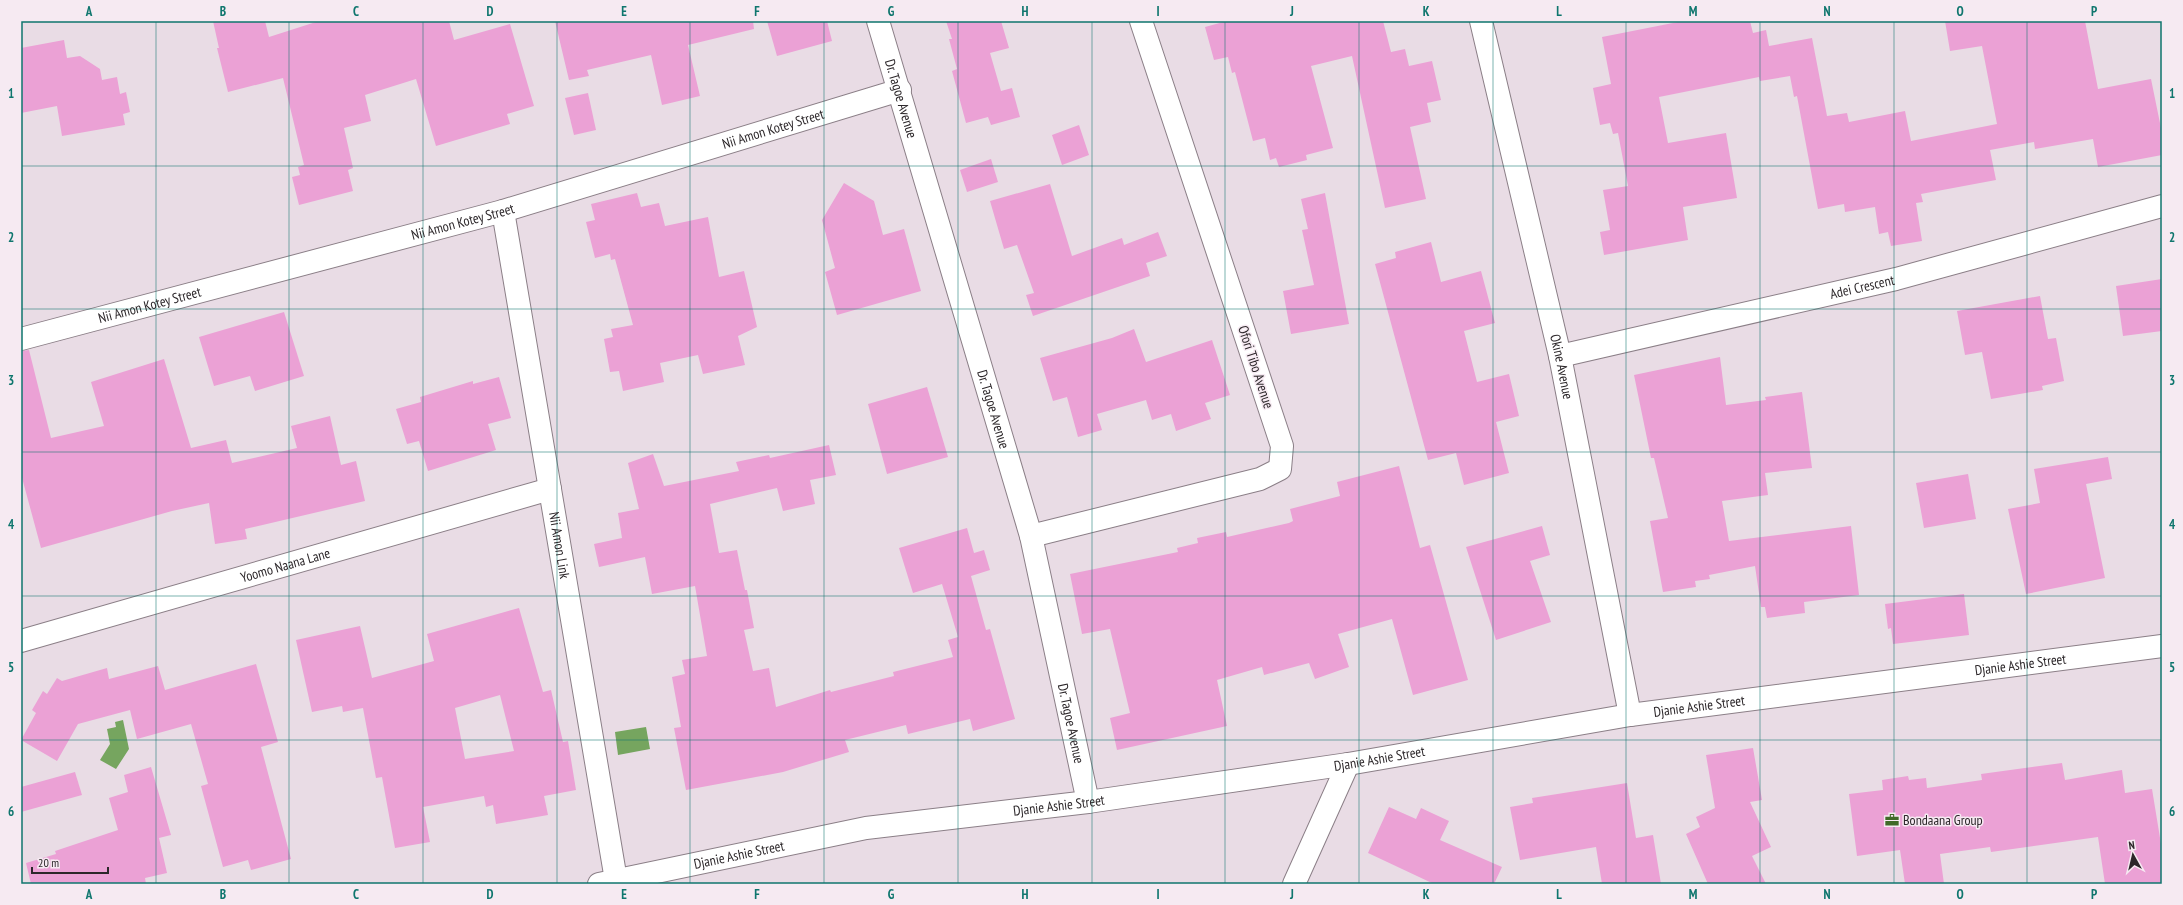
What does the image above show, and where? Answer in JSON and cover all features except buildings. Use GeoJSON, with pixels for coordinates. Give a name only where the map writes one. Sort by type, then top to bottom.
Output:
{"type":"FeatureCollection","features":[{"type":"Feature","properties":{"kind":"street","name":"Dr. Tagoe Avenue"},"geometry":{"type":"LineString","coordinates":[[878,21],[900,90],[1031,536],[1088,802]]}},
{"type":"Feature","properties":{"kind":"street","name":"Ofori Tibo Avenue"},"geometry":{"type":"LineString","coordinates":[[1031,536],[1260,479],[1280,469],[1282,446],[1141,21]]}},
{"type":"Feature","properties":{"kind":"street","name":"Okine Avenue"},"geometry":{"type":"LineString","coordinates":[[1481,21],[1560,356],[1630,715]]}},
{"type":"Feature","properties":{"kind":"street","name":"Nii Amon Kotey Street"},"geometry":{"type":"LineString","coordinates":[[21,339],[503,211],[900,90]]}},
{"type":"Feature","properties":{"kind":"street","name":"Adei Crescent"},"geometry":{"type":"LineString","coordinates":[[1560,356],[1896,279],[2162,206]]}},
{"type":"Feature","properties":{"kind":"street","name":"Nii Amon Link"},"geometry":{"type":"LineString","coordinates":[[503,211],[550,489],[607,882]]}},
{"type":"Feature","properties":{"kind":"street","name":"Yoomo Naana Lane"},"geometry":{"type":"LineString","coordinates":[[21,642],[550,489]]}},
{"type":"Feature","properties":{"kind":"street","name":"Djanie Ashie Street"},"geometry":{"type":"LineString","coordinates":[[607,882],[866,828],[1088,802],[1348,764],[1630,715],[2162,646]]}},
{"type":"Feature","properties":{"kind":"street"},"geometry":{"type":"LineString","coordinates":[[1294,884],[1348,764]]}},
{"type":"Feature","properties":{"kind":"shaded area"},"geometry":{"type":"Polygon","coordinates":[[[123,720],[129,749],[116,769],[100,760],[110,744],[107,729],[116,727],[115,722],[123,720]]]}},
{"type":"Feature","properties":{"kind":"shaded area"},"geometry":{"type":"Polygon","coordinates":[[[646,727],[650,749],[618,755],[615,732],[646,727]]]}},
{"type":"Feature","properties":{"kind":"place","name":"Bondaana Group"},"geometry":{"type":"Point","coordinates":[1892,820]}}]}
